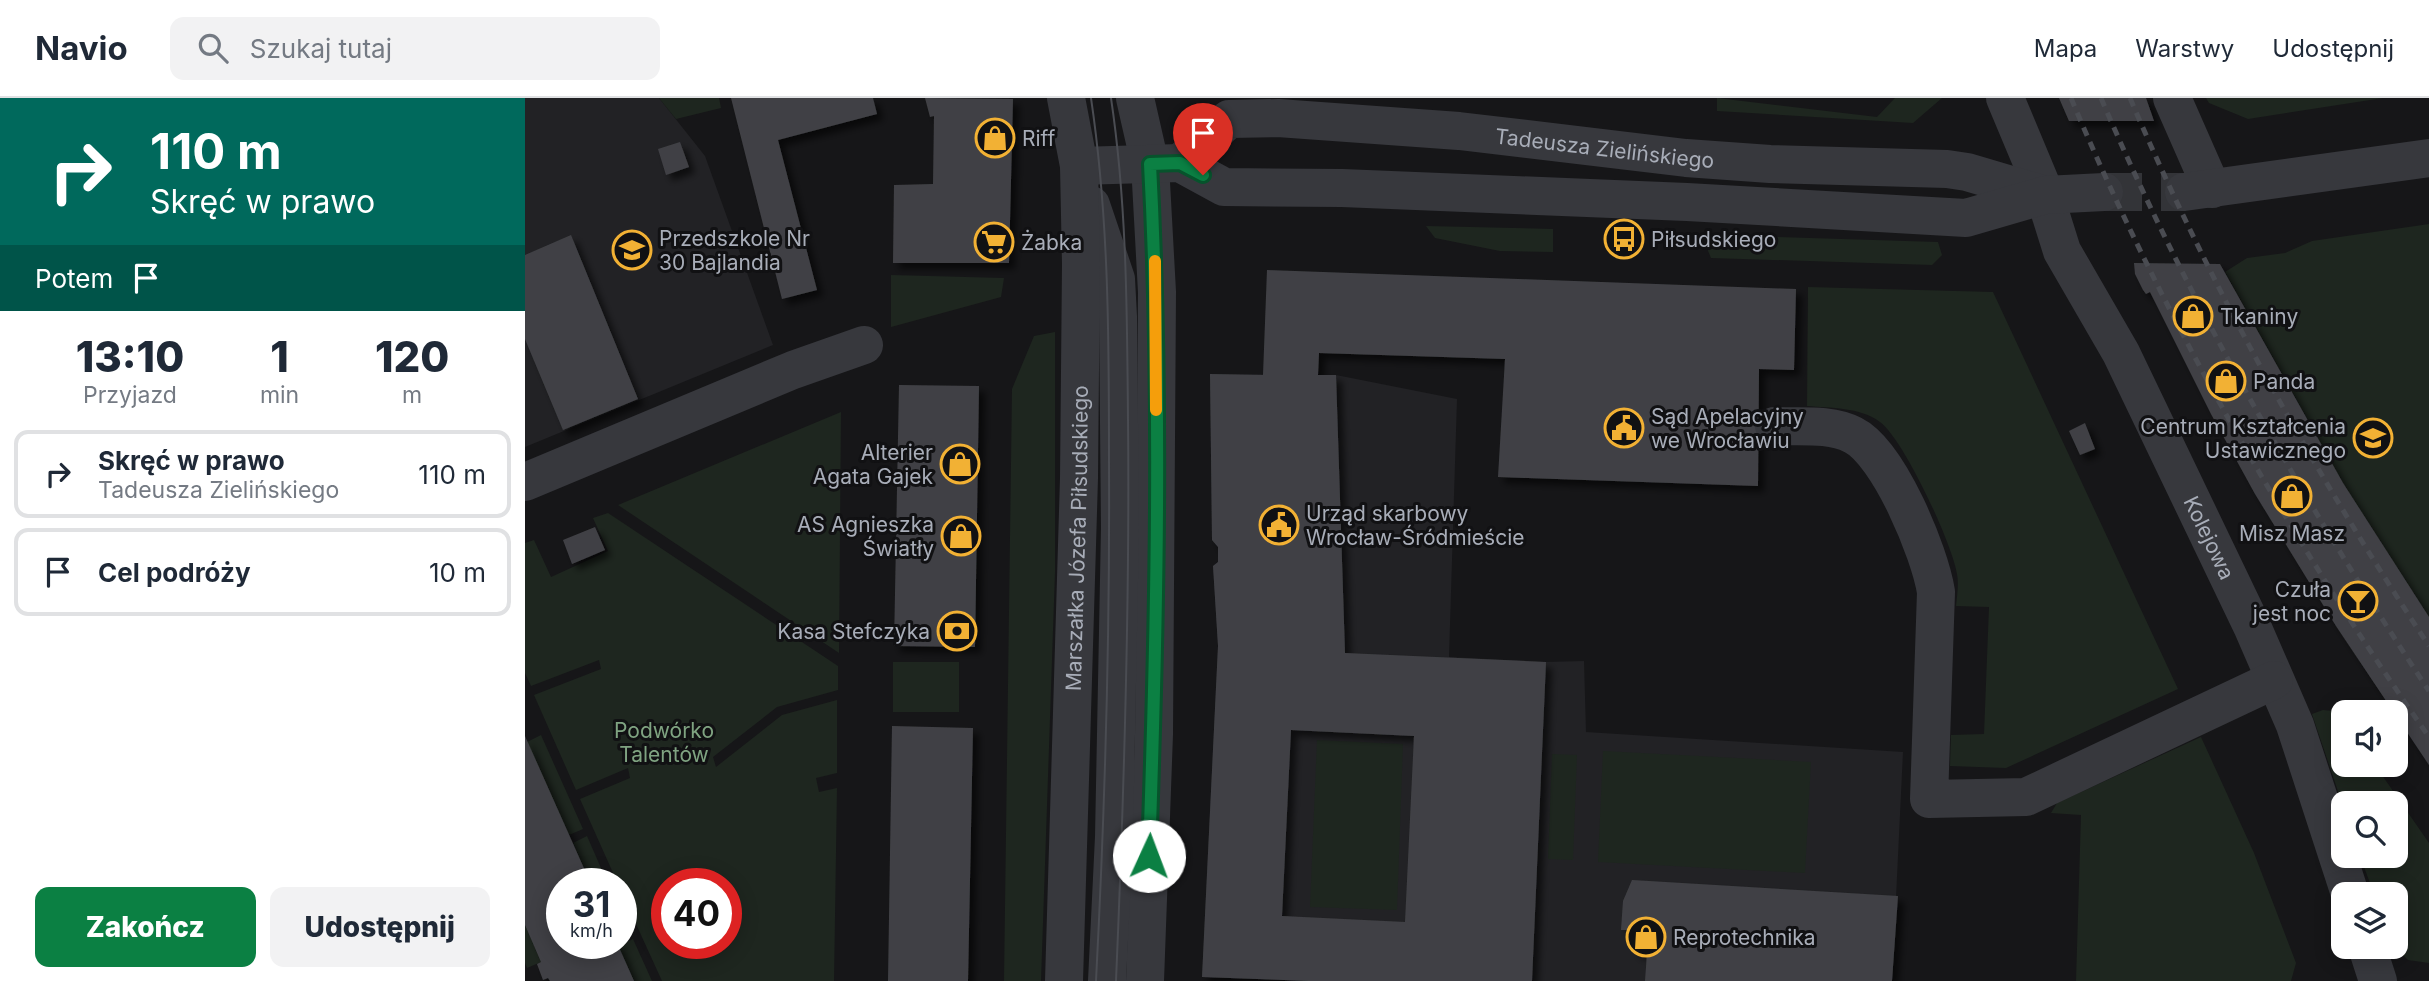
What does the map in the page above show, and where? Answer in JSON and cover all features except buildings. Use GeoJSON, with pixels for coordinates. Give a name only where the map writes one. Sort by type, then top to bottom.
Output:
{"type":"FeatureCollection","features":[{"type":"Feature","properties":{"kind":"street","name":"Marszałka Józefa Piłsudskiego"},"geometry":{"type":"LineString","coordinates":[[1064,981],[1079,478],[1079,166],[1066,98]]}},
{"type":"Feature","properties":{"kind":"street"},"geometry":{"type":"LineString","coordinates":[[1135,98],[1165,164],[1157,292],[1154,734],[1145,981]]}},
{"type":"Feature","properties":{"kind":"street","name":"Kolejowa"},"geometry":{"type":"LineString","coordinates":[[2005,98],[2045,195],[2062,251],[2121,353],[2252,626],[2295,725],[2346,882]]}},
{"type":"Feature","properties":{"kind":"street"},"geometry":{"type":"LineString","coordinates":[[2172,98],[2198,190],[2429,158]]}},
{"type":"Feature","properties":{"kind":"street","name":"Tadeusza Zielińskiego"},"geometry":{"type":"LineString","coordinates":[[1165,164],[1229,119],[1255,118],[1459,131],[1686,158],[1947,169],[1967,172],[2045,195]]}},
{"type":"Feature","properties":{"kind":"street"},"geometry":{"type":"LineString","coordinates":[[1570,198],[1741,161]]}},
{"type":"Feature","properties":{"kind":"street"},"geometry":{"type":"LineString","coordinates":[[1107,981],[1114,837],[1119,569],[1118,317],[1116,279],[1079,166],[1165,164]]}},
{"type":"Feature","properties":{"kind":"street","name":"Tadeusza Zielińskiego"},"geometry":{"type":"LineString","coordinates":[[1165,164],[1224,187],[1342,188],[1966,218],[2045,195],[2104,192]]}},
{"type":"Feature","properties":{"kind":"street"},"geometry":{"type":"LineString","coordinates":[[525,482],[793,370],[864,345]]}},
{"type":"Feature","properties":{"kind":"street"},"geometry":{"type":"LineString","coordinates":[[1774,426],[1834,429],[1852,434],[1868,444],[1884,463],[1932,566],[1936,592],[1929,799],[2026,797],[2274,680]]}},
{"type":"Feature","properties":{"kind":"street"},"geometry":{"type":"LineString","coordinates":[[2371,959],[2378,981]]}},
{"type":"Feature","properties":{"kind":"shaded area","name":"Przedszkole Nr 30 Bajlandia"},"geometry":{"type":"Polygon","coordinates":[[[525,98],[659,98],[705,156],[773,345],[525,447],[525,98]]]}},
{"type":"Feature","properties":{"kind":"shaded area"},"geometry":{"type":"Polygon","coordinates":[[[1210,374],[1336,375],[1457,399],[1449,657],[1546,662],[1584,661],[1586,732],[1903,752],[1892,981],[1309,981],[1202,977],[1218,646],[1213,566],[1218,562],[1218,547],[1212,540],[1210,374]]]}},
{"type":"Feature","properties":{"kind":"green space"},"geometry":{"type":"Polygon","coordinates":[[[659,98],[719,98],[721,108],[676,119],[659,98]]]}},
{"type":"Feature","properties":{"kind":"green space"},"geometry":{"type":"Polygon","coordinates":[[[1717,98],[1877,117],[1895,98],[1942,98],[1913,123],[1717,111],[1717,98]]]}},
{"type":"Feature","properties":{"kind":"green space"},"geometry":{"type":"Polygon","coordinates":[[[2206,98],[2383,98],[2248,119],[2209,103],[2206,98]]]}},
{"type":"Feature","properties":{"kind":"green space","name":"Centrum Kształcenia Ustawicznego"},"geometry":{"type":"Polygon","coordinates":[[[2429,224],[2429,617],[2343,483],[2225,272],[2247,258],[2285,253],[2312,241],[2429,224]]]}},
{"type":"Feature","properties":{"kind":"green space"},"geometry":{"type":"Polygon","coordinates":[[[1426,226],[1553,229],[1553,252],[1500,251],[1435,238],[1426,226]]]}},
{"type":"Feature","properties":{"kind":"green space"},"geometry":{"type":"Polygon","coordinates":[[[1715,235],[1938,242],[1942,255],[1932,265],[1711,258],[1706,246],[1715,235]]]}},
{"type":"Feature","properties":{"kind":"green space"},"geometry":{"type":"Polygon","coordinates":[[[891,275],[1004,278],[1001,297],[891,327],[891,275]]]}},
{"type":"Feature","properties":{"kind":"green space"},"geometry":{"type":"Polygon","coordinates":[[[1808,287],[1993,292],[2178,689],[2006,768],[1950,766],[1951,735],[1984,734],[1989,607],[1956,606],[1958,578],[1946,540],[1926,493],[1890,432],[1880,422],[1863,413],[1807,406],[1808,287]]]}},
{"type":"Feature","properties":{"kind":"green space"},"geometry":{"type":"Polygon","coordinates":[[[1055,332],[1055,572],[1041,981],[1004,981],[1012,389],[1034,336],[1055,332]]]}},
{"type":"Feature","properties":{"kind":"green space"},"geometry":{"type":"Polygon","coordinates":[[[841,412],[839,653],[618,505],[841,412]]]}},
{"type":"Feature","properties":{"kind":"green space","name":"Podwórko Talentów"},"geometry":{"type":"Polygon","coordinates":[[[608,513],[838,666],[838,690],[777,707],[713,757],[716,767],[782,715],[837,700],[837,773],[816,778],[819,792],[837,788],[834,981],[662,981],[652,959],[742,959],[742,868],[651,868],[651,957],[637,926],[637,868],[611,868],[580,799],[630,778],[628,768],[576,790],[534,695],[601,669],[599,660],[531,686],[525,673],[525,543],[534,540],[551,577],[608,551],[593,518],[608,513]]]}},
{"type":"Feature","properties":{"kind":"green space"},"geometry":{"type":"Polygon","coordinates":[[[893,662],[959,662],[959,712],[893,712],[893,662]]]}},
{"type":"Feature","properties":{"kind":"green space"},"geometry":{"type":"Polygon","coordinates":[[[2323,710],[2331,711],[2331,770],[2312,714],[2323,710]]]}},
{"type":"Feature","properties":{"kind":"green space"},"geometry":{"type":"Polygon","coordinates":[[[541,735],[583,829],[569,835],[527,742],[541,735]]]}},
{"type":"Feature","properties":{"kind":"green space"},"geometry":{"type":"Polygon","coordinates":[[[2201,737],[2254,853],[2296,963],[2291,981],[2076,981],[2081,815],[2051,813],[2057,803],[2201,737]]]}},
{"type":"Feature","properties":{"kind":"green space"},"geometry":{"type":"Polygon","coordinates":[[[1317,740],[1403,744],[1397,910],[1310,907],[1317,740]]]}},
{"type":"Feature","properties":{"kind":"green space"},"geometry":{"type":"Polygon","coordinates":[[[1603,751],[1811,762],[1805,873],[1598,862],[1603,751]]]}},
{"type":"Feature","properties":{"kind":"green space"},"geometry":{"type":"Polygon","coordinates":[[[1552,754],[1577,755],[1573,860],[1548,859],[1552,754]]]}},
{"type":"Feature","properties":{"kind":"green space"},"geometry":{"type":"Polygon","coordinates":[[[2333,777],[2383,777],[2393,791],[2338,791],[2333,777]]]}},
{"type":"Feature","properties":{"kind":"green space"},"geometry":{"type":"Polygon","coordinates":[[[2408,813],[2429,843],[2429,963],[2407,959],[2408,882],[2370,882],[2364,868],[2408,868],[2408,813]]]}},
{"type":"Feature","properties":{"kind":"green space"},"geometry":{"type":"Polygon","coordinates":[[[587,836],[601,868],[584,868],[573,843],[587,836]]]}},
{"type":"Feature","properties":{"kind":"green space"},"geometry":{"type":"Polygon","coordinates":[[[525,925],[541,962],[527,968],[525,963],[525,925]]]}},
{"type":"Feature","properties":{"kind":"green space"},"geometry":{"type":"Polygon","coordinates":[[[637,948],[652,981],[634,981],[624,959],[637,959],[637,948]]]}},
{"type":"Feature","properties":{"kind":"tunnel"},"geometry":{"type":"LineString","coordinates":[[2104,192],[2184,192]]}},
{"type":"Feature","properties":{"kind":"tram line"},"geometry":{"type":"LineString","coordinates":[[1091,98],[1105,234],[1109,371],[1108,657],[1096,981]]}},
{"type":"Feature","properties":{"kind":"tram line"},"geometry":{"type":"LineString","coordinates":[[1111,98],[1123,218],[1128,420],[1126,700],[1116,981]]}},
{"type":"Feature","properties":{"kind":"railway"},"geometry":{"type":"LineString","coordinates":[[2071,98],[2147,264],[2233,427],[2328,585],[2429,737]]}},
{"type":"Feature","properties":{"kind":"railway"},"geometry":{"type":"LineString","coordinates":[[2101,98],[2172,252],[2251,402],[2338,548],[2429,691]]}},
{"type":"Feature","properties":{"kind":"railway"},"geometry":{"type":"LineString","coordinates":[[2130,98],[2195,240],[2267,379],[2345,514],[2429,646]]}},
{"type":"Feature","properties":{"kind":"slow traffic"},"geometry":{"type":"LineString","coordinates":[[1155,261],[1156,410]]}},
{"type":"Feature","properties":{"kind":"place","name":"Riff"},"geometry":{"type":"Point","coordinates":[995,138]}},
{"type":"Feature","properties":{"kind":"place","name":"Piłsudskiego"},"geometry":{"type":"Point","coordinates":[1624,239]}},
{"type":"Feature","properties":{"kind":"place","name":"Żabka"},"geometry":{"type":"Point","coordinates":[994,242]}},
{"type":"Feature","properties":{"kind":"place","name":"Przedszkole Nr 30 Bajlandia"},"geometry":{"type":"Point","coordinates":[632,250]}},
{"type":"Feature","properties":{"kind":"place","name":"Tkaniny"},"geometry":{"type":"Point","coordinates":[2193,316]}},
{"type":"Feature","properties":{"kind":"place","name":"Panda"},"geometry":{"type":"Point","coordinates":[2226,381]}},
{"type":"Feature","properties":{"kind":"place","name":"Sąd Apelacyjny we Wrocławiu"},"geometry":{"type":"Point","coordinates":[1624,428]}},
{"type":"Feature","properties":{"kind":"place","name":"Centrum Kształcenia Ustawicznego"},"geometry":{"type":"Point","coordinates":[2373,438]}},
{"type":"Feature","properties":{"kind":"place","name":"Alterier Agata Gajek"},"geometry":{"type":"Point","coordinates":[960,464]}},
{"type":"Feature","properties":{"kind":"place","name":"Misz Masz"},"geometry":{"type":"Point","coordinates":[2292,496]}},
{"type":"Feature","properties":{"kind":"place","name":"Urząd skarbowy Wrocław-Śródmieście"},"geometry":{"type":"Point","coordinates":[1279,525]}},
{"type":"Feature","properties":{"kind":"place","name":"AS Agnieszka Światły"},"geometry":{"type":"Point","coordinates":[961,536]}},
{"type":"Feature","properties":{"kind":"place","name":"Czuła jest noc"},"geometry":{"type":"Point","coordinates":[2358,601]}},
{"type":"Feature","properties":{"kind":"place","name":"Kasa Stefczyka"},"geometry":{"type":"Point","coordinates":[957,631]}},
{"type":"Feature","properties":{"kind":"place","name":"Reprotechnika"},"geometry":{"type":"Point","coordinates":[1646,937]}},
{"type":"Feature","properties":{"kind":"route"},"geometry":{"type":"LineString","coordinates":[[1149,856],[1154,734],[1157,302],[1150,164],[1180,163],[1203,175]]}}]}
